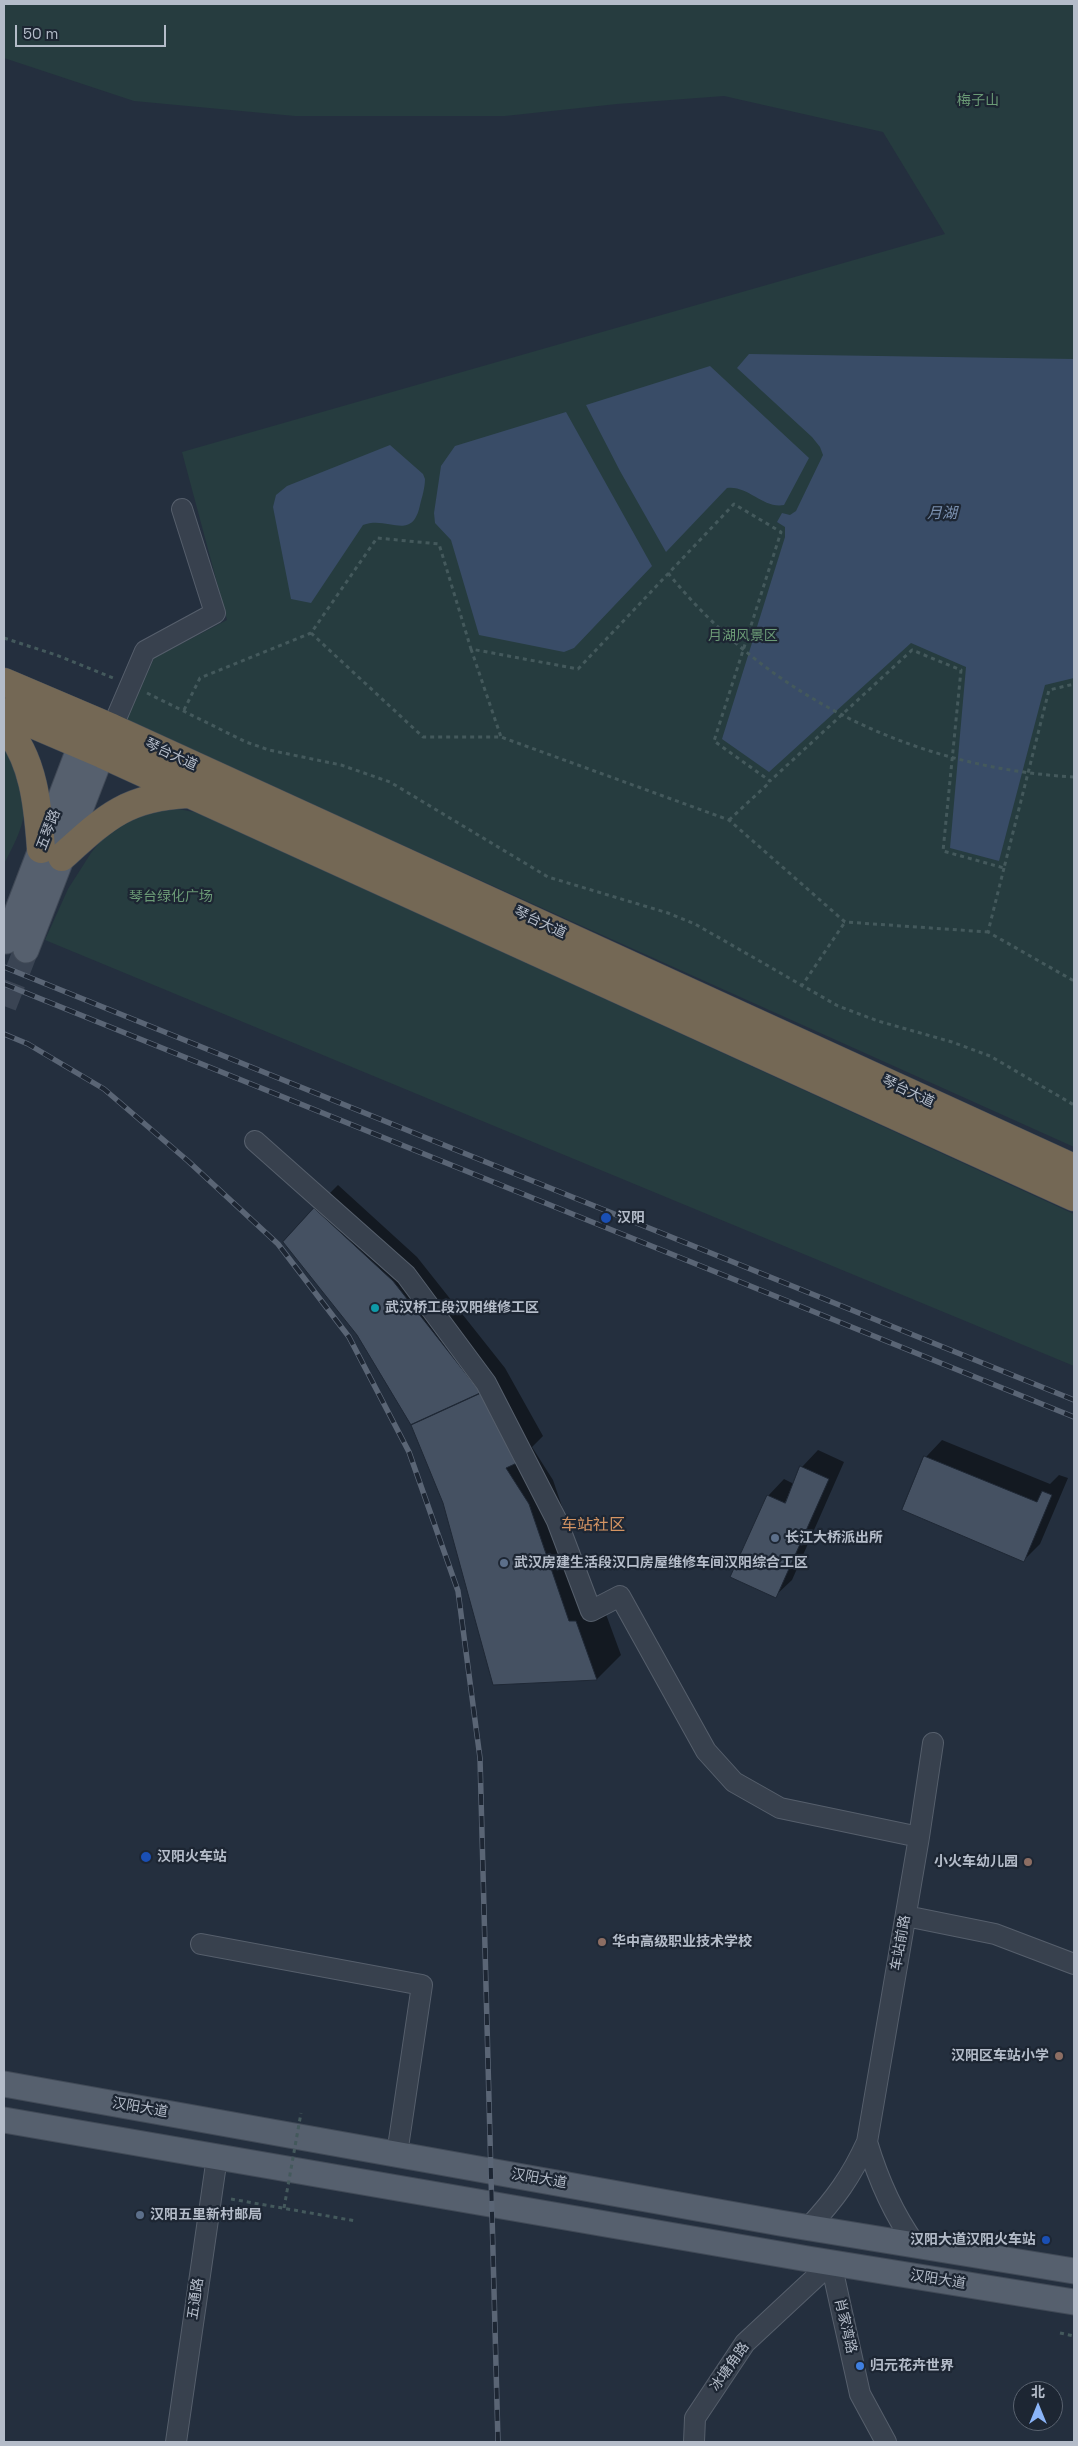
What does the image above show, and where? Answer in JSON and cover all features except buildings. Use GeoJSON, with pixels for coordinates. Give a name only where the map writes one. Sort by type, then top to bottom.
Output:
{"type":"FeatureCollection","features":[{"type":"Feature","properties":{"kind":"highway","name":"琴台大道"},"geometry":{"type":"LineString","coordinates":[[4,682],[101,724],[1074,1168]]}},
{"type":"Feature","properties":{"kind":"highway","name":"琴台大道"},"geometry":{"type":"LineString","coordinates":[[4,712],[91,749],[1074,1197]]}},
{"type":"Feature","properties":{"kind":"highway"},"geometry":{"type":"LineString","coordinates":[[4,726],[13,737],[26,765],[38,813],[52,853],[124,807],[152,797],[187,794]]}},
{"type":"Feature","properties":{"kind":"main road","name":"五琴路"},"geometry":{"type":"LineString","coordinates":[[16,946],[101,724]]}},
{"type":"Feature","properties":{"kind":"main road","name":"汉阳大道"},"geometry":{"type":"LineString","coordinates":[[4,2084],[809,2227],[1074,2271]]}},
{"type":"Feature","properties":{"kind":"main road","name":"汉阳大道"},"geometry":{"type":"LineString","coordinates":[[4,2120],[831,2263],[1074,2302]]}},
{"type":"Feature","properties":{"kind":"street"},"geometry":{"type":"LineString","coordinates":[[101,724],[130,685],[145,651],[215,613],[182,509]]}},
{"type":"Feature","properties":{"kind":"street"},"geometry":{"type":"LineString","coordinates":[[255,1141],[406,1275],[486,1383],[557,1521],[591,1611],[620,1596],[706,1751],[734,1782],[780,1808],[919,1837]]}},
{"type":"Feature","properties":{"kind":"street","name":"车站前路"},"geometry":{"type":"LineString","coordinates":[[867,2142],[906,1916],[933,1743]]}},
{"type":"Feature","properties":{"kind":"street"},"geometry":{"type":"LineString","coordinates":[[906,1916],[995,1934],[1074,1964]]}},
{"type":"Feature","properties":{"kind":"street"},"geometry":{"type":"LineString","coordinates":[[201,1944],[422,1985],[397,2154]]}},
{"type":"Feature","properties":{"kind":"street"},"geometry":{"type":"LineString","coordinates":[[809,2227],[829,2206],[852,2175],[867,2142]]}},
{"type":"Feature","properties":{"kind":"street"},"geometry":{"type":"LineString","coordinates":[[867,2142],[879,2182],[900,2223],[915,2244]]}},
{"type":"Feature","properties":{"kind":"street","name":"五通路"},"geometry":{"type":"LineString","coordinates":[[176,2442],[217,2157]]}},
{"type":"Feature","properties":{"kind":"street","name":"冰塘角路"},"geometry":{"type":"LineString","coordinates":[[694,2442],[695,2418],[745,2343],[831,2263]]}},
{"type":"Feature","properties":{"kind":"street","name":"肖家湾路"},"geometry":{"type":"LineString","coordinates":[[831,2263],[860,2394],[886,2442]]}},
{"type":"Feature","properties":{"kind":"path"},"geometry":{"type":"LineString","coordinates":[[472,649],[578,669],[734,504],[781,532],[714,741],[770,782]]}},
{"type":"Feature","properties":{"kind":"path"},"geometry":{"type":"LineString","coordinates":[[184,710],[200,678],[311,633],[377,538],[439,544],[501,737]]}},
{"type":"Feature","properties":{"kind":"path"},"geometry":{"type":"LineString","coordinates":[[668,573],[690,600],[743,650],[841,716],[891,739],[958,759],[1028,772],[1074,777]]}},
{"type":"Feature","properties":{"kind":"path"},"geometry":{"type":"LineString","coordinates":[[311,633],[423,737],[501,737],[729,820],[845,922],[988,932],[1074,981]]}},
{"type":"Feature","properties":{"kind":"path"},"geometry":{"type":"LineString","coordinates":[[4,638],[56,655],[130,685],[258,746],[340,765],[390,782],[548,876],[668,913],[695,924],[801,987],[851,1012],[952,1042],[990,1056],[1074,1104]]}},
{"type":"Feature","properties":{"kind":"path"},"geometry":{"type":"LineString","coordinates":[[729,820],[912,650],[961,670],[943,851],[1004,868]]}},
{"type":"Feature","properties":{"kind":"path"},"geometry":{"type":"LineString","coordinates":[[988,932],[1049,690],[1074,684]]}},
{"type":"Feature","properties":{"kind":"path"},"geometry":{"type":"LineString","coordinates":[[801,987],[845,922]]}},
{"type":"Feature","properties":{"kind":"path"},"geometry":{"type":"LineString","coordinates":[[284,2208],[301,2112]]}},
{"type":"Feature","properties":{"kind":"path"},"geometry":{"type":"LineString","coordinates":[[228,2198],[356,2221]]}},
{"type":"Feature","properties":{"kind":"path"},"geometry":{"type":"LineString","coordinates":[[1060,2333],[1074,2336]]}},
{"type":"Feature","properties":{"kind":"green space","name":"月湖风景区"},"geometry":{"type":"Polygon","coordinates":[[[4,4],[1074,4],[1074,1147],[126,721],[154,658],[227,620],[182,452],[945,234],[883,132],[724,96],[617,104],[505,116],[295,116],[134,101],[4,58],[4,4]]]}},
{"type":"Feature","properties":{"kind":"green space"},"geometry":{"type":"Polygon","coordinates":[[[4,742],[12,757],[18,776],[23,796],[24,813],[16,839],[4,864],[4,742]]]}},
{"type":"Feature","properties":{"kind":"green space","name":"琴台绿化广场"},"geometry":{"type":"Polygon","coordinates":[[[168,807],[199,813],[1074,1214],[1074,1366],[45,940],[68,889],[103,838],[128,817],[168,807]]]}},
{"type":"Feature","properties":{"kind":"water","name":"月湖"},"geometry":{"type":"Polygon","coordinates":[[[749,354],[1074,359],[1074,678],[1045,685],[999,861],[950,848],[966,667],[911,643],[769,772],[722,739],[785,537],[785,527],[777,522],[782,513],[790,515],[796,511],[823,455],[820,447],[812,437],[737,368],[749,354]]]}},
{"type":"Feature","properties":{"kind":"water"},"geometry":{"type":"Polygon","coordinates":[[[710,366],[809,458],[784,505],[769,504],[742,490],[727,488],[666,552],[620,471],[586,405],[710,366]]]}},
{"type":"Feature","properties":{"kind":"water"},"geometry":{"type":"Polygon","coordinates":[[[566,412],[652,566],[574,648],[564,652],[479,635],[451,540],[435,523],[434,513],[441,466],[455,446],[566,412]]]}},
{"type":"Feature","properties":{"kind":"water"},"geometry":{"type":"Polygon","coordinates":[[[390,445],[423,474],[425,479],[416,516],[411,523],[405,525],[372,523],[363,525],[311,603],[291,599],[273,507],[276,495],[287,486],[390,445]]]}},
{"type":"Feature","properties":{"kind":"tunnel"},"geometry":{"type":"LineString","coordinates":[[4,1006],[26,950]]}},
{"type":"Feature","properties":{"kind":"railway"},"geometry":{"type":"LineString","coordinates":[[4,967],[1074,1400]]}},
{"type":"Feature","properties":{"kind":"railway"},"geometry":{"type":"LineString","coordinates":[[4,984],[1074,1417]]}},
{"type":"Feature","properties":{"kind":"railway"},"geometry":{"type":"LineString","coordinates":[[4,1034],[28,1044],[104,1089],[188,1161],[278,1244],[349,1337],[409,1452],[458,1591],[480,1758],[498,2442]]}},
{"type":"Feature","properties":{"kind":"place","name":"汉阳"},"geometry":{"type":"Point","coordinates":[606,1218]}},
{"type":"Feature","properties":{"kind":"place","name":"武汉桥工段汉阳维修工区"},"geometry":{"type":"Point","coordinates":[375,1308]}},
{"type":"Feature","properties":{"kind":"place","name":"长江大桥派出所"},"geometry":{"type":"Point","coordinates":[775,1538]}},
{"type":"Feature","properties":{"kind":"place","name":"武汉房建生活段汉口房屋维修车间汉阳综合工区"},"geometry":{"type":"Point","coordinates":[504,1563]}},
{"type":"Feature","properties":{"kind":"place","name":"汉阳火车站"},"geometry":{"type":"Point","coordinates":[146,1857]}},
{"type":"Feature","properties":{"kind":"place","name":"小火车幼儿园"},"geometry":{"type":"Point","coordinates":[1028,1862]}},
{"type":"Feature","properties":{"kind":"place","name":"华中高级职业技术学校"},"geometry":{"type":"Point","coordinates":[602,1942]}},
{"type":"Feature","properties":{"kind":"place","name":"汉阳区车站小学"},"geometry":{"type":"Point","coordinates":[1059,2056]}},
{"type":"Feature","properties":{"kind":"place","name":"汉阳五里新村邮局"},"geometry":{"type":"Point","coordinates":[140,2215]}},
{"type":"Feature","properties":{"kind":"place","name":"汉阳大道汉阳火车站"},"geometry":{"type":"Point","coordinates":[1046,2240]}},
{"type":"Feature","properties":{"kind":"place","name":"归元花卉世界"},"geometry":{"type":"Point","coordinates":[860,2366]}},
{"type":"Feature","properties":{"kind":"district","name":"车站社区"},"geometry":{"type":"Point","coordinates":[593,1526]}},
{"type":"Feature","properties":{"kind":"park label","name":"梅子山"},"geometry":{"type":"Point","coordinates":[978,101]}}]}
